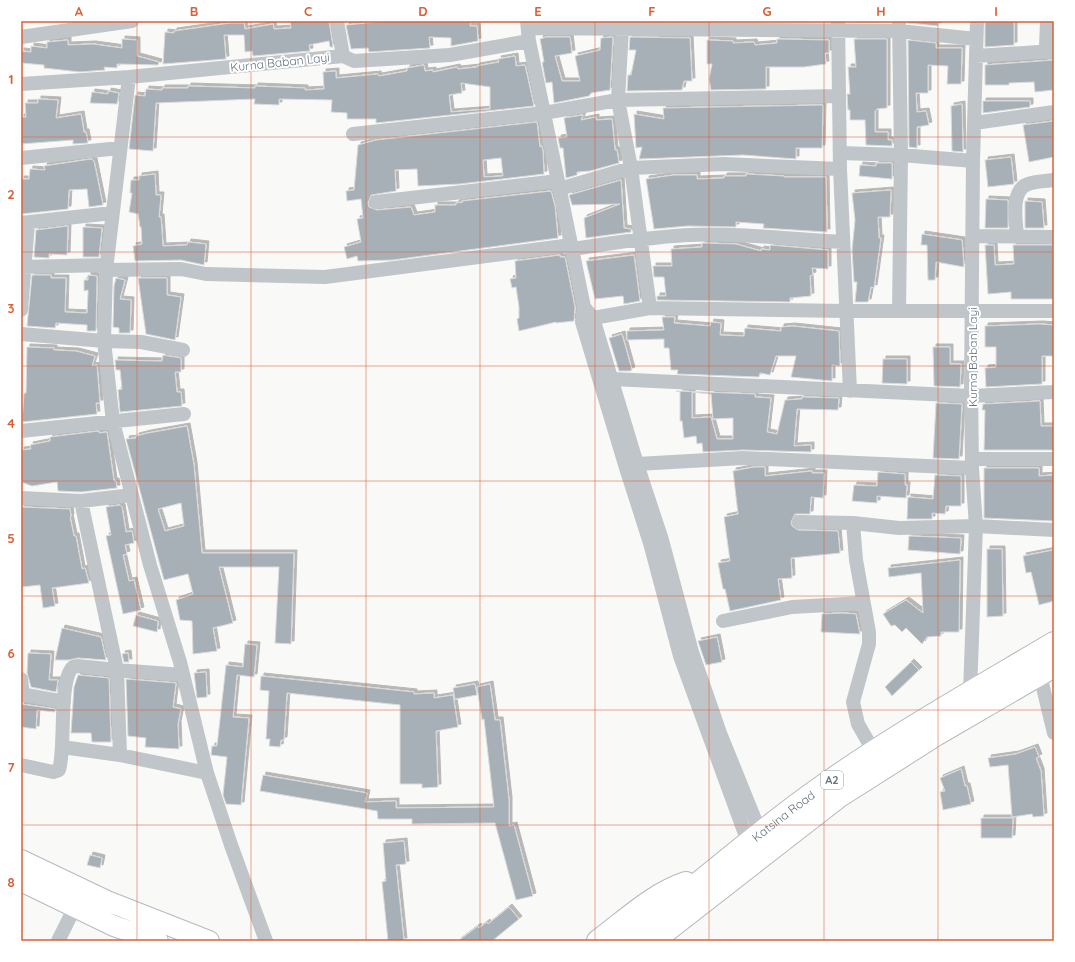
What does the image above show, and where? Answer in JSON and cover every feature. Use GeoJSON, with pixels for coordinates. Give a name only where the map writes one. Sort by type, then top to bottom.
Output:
{"type":"FeatureCollection","features":[{"type":"Feature","properties":{"kind":"highway","name":"Katsina Road"},"geometry":{"type":"LineString","coordinates":[[653,941],[710,885],[754,837],[820,788],[874,752],[1054,643]]}},
{"type":"Feature","properties":{"kind":"highway","name":"Katsina Road"},"geometry":{"type":"LineString","coordinates":[[626,941],[838,797],[937,734],[1047,670]]}},
{"type":"Feature","properties":{"kind":"highway"},"geometry":{"type":"LineString","coordinates":[[598,941],[653,900],[677,886],[710,885],[700,919],[677,941]]}},
{"type":"Feature","properties":{"kind":"main road"},"geometry":{"type":"LineString","coordinates":[[21,860],[106,901],[209,941]]}},
{"type":"Feature","properties":{"kind":"main road"},"geometry":{"type":"LineString","coordinates":[[21,881],[114,926],[158,941]]}},
{"type":"Feature","properties":{"kind":"street"},"geometry":{"type":"LineString","coordinates":[[21,37],[132,21]]}},
{"type":"Feature","properties":{"kind":"street"},"geometry":{"type":"LineString","coordinates":[[337,21],[342,56]]}},
{"type":"Feature","properties":{"kind":"street","name":"Kurna Baban Layi"},"geometry":{"type":"LineString","coordinates":[[970,693],[976,526],[972,464],[972,310],[973,161],[977,21]]}},
{"type":"Feature","properties":{"kind":"street"},"geometry":{"type":"LineString","coordinates":[[1047,21],[1046,47],[1051,51]]}},
{"type":"Feature","properties":{"kind":"street"},"geometry":{"type":"LineString","coordinates":[[838,26],[840,169],[850,391]]}},
{"type":"Feature","properties":{"kind":"street"},"geometry":{"type":"LineString","coordinates":[[899,26],[901,155],[899,311]]}},
{"type":"Feature","properties":{"kind":"street","name":"Kurna Baban Layi"},"geometry":{"type":"LineString","coordinates":[[21,84],[129,77],[342,56],[354,61],[450,55],[528,30],[899,26],[976,39]]}},
{"type":"Feature","properties":{"kind":"street"},"geometry":{"type":"LineString","coordinates":[[622,28],[618,100],[631,168],[650,308]]}},
{"type":"Feature","properties":{"kind":"street"},"geometry":{"type":"LineString","coordinates":[[528,30],[572,247],[588,312],[612,379],[637,464],[662,540],[692,652],[754,837]]}},
{"type":"Feature","properties":{"kind":"street"},"geometry":{"type":"LineString","coordinates":[[976,56],[1051,51]]}},
{"type":"Feature","properties":{"kind":"street"},"geometry":{"type":"LineString","coordinates":[[129,77],[106,267],[104,341],[113,422],[150,565],[183,675],[207,773],[231,846],[266,941]]}},
{"type":"Feature","properties":{"kind":"street"},"geometry":{"type":"LineString","coordinates":[[353,134],[544,113],[618,100],[838,96]]}},
{"type":"Feature","properties":{"kind":"street"},"geometry":{"type":"LineString","coordinates":[[974,123],[1054,112]]}},
{"type":"Feature","properties":{"kind":"street"},"geometry":{"type":"LineString","coordinates":[[21,158],[120,148]]}},
{"type":"Feature","properties":{"kind":"street"},"geometry":{"type":"LineString","coordinates":[[840,153],[901,155],[973,161]]}},
{"type":"Feature","properties":{"kind":"street"},"geometry":{"type":"LineString","coordinates":[[376,202],[559,185],[631,168],[724,164],[840,169]]}},
{"type":"Feature","properties":{"kind":"street"},"geometry":{"type":"LineString","coordinates":[[1017,236],[1015,205],[1019,192],[1029,183],[1054,180]]}},
{"type":"Feature","properties":{"kind":"street"},"geometry":{"type":"LineString","coordinates":[[21,310],[24,223],[112,213]]}},
{"type":"Feature","properties":{"kind":"street"},"geometry":{"type":"LineString","coordinates":[[23,268],[106,267],[181,269],[206,274],[325,277],[640,238],[689,235],[743,235],[843,242]]}},
{"type":"Feature","properties":{"kind":"street"},"geometry":{"type":"LineString","coordinates":[[973,236],[1054,237]]}},
{"type":"Feature","properties":{"kind":"street"},"geometry":{"type":"LineString","coordinates":[[588,312],[650,308],[846,311],[1054,311]]}},
{"type":"Feature","properties":{"kind":"street"},"geometry":{"type":"LineString","coordinates":[[588,312],[582,322],[650,543],[673,632],[754,837]]}},
{"type":"Feature","properties":{"kind":"street"},"geometry":{"type":"LineString","coordinates":[[21,334],[104,341],[141,342],[183,350]]}},
{"type":"Feature","properties":{"kind":"street"},"geometry":{"type":"LineString","coordinates":[[612,379],[972,396],[1054,392]]}},
{"type":"Feature","properties":{"kind":"street"},"geometry":{"type":"LineString","coordinates":[[21,431],[184,414]]}},
{"type":"Feature","properties":{"kind":"street"},"geometry":{"type":"LineString","coordinates":[[637,464],[743,458],[972,464],[1054,459]]}},
{"type":"Feature","properties":{"kind":"street"},"geometry":{"type":"LineString","coordinates":[[21,498],[81,501],[132,495]]}},
{"type":"Feature","properties":{"kind":"street"},"geometry":{"type":"LineString","coordinates":[[81,501],[117,670],[120,755]]}},
{"type":"Feature","properties":{"kind":"street"},"geometry":{"type":"LineString","coordinates":[[799,522],[853,523],[899,528],[976,526],[1054,530]]}},
{"type":"Feature","properties":{"kind":"street"},"geometry":{"type":"LineString","coordinates":[[853,523],[854,547],[869,632],[869,644],[853,702],[858,724],[874,752]]}},
{"type":"Feature","properties":{"kind":"street"},"geometry":{"type":"LineString","coordinates":[[723,621],[792,608],[863,603]]}},
{"type":"Feature","properties":{"kind":"street"},"geometry":{"type":"LineString","coordinates":[[21,765],[53,772],[60,770],[64,702],[68,674],[73,667],[183,675]]}},
{"type":"Feature","properties":{"kind":"street"},"geometry":{"type":"LineString","coordinates":[[1047,670],[1054,733]]}},
{"type":"Feature","properties":{"kind":"street"},"geometry":{"type":"LineString","coordinates":[[21,679],[22,694],[64,702]]}},
{"type":"Feature","properties":{"kind":"street"},"geometry":{"type":"LineString","coordinates":[[62,747],[120,755],[207,773]]}},
{"type":"Feature","properties":{"kind":"street"},"geometry":{"type":"LineString","coordinates":[[58,941],[75,907]]}},
{"type":"Feature","properties":{"kind":"building"},"geometry":{"type":"Polygon","coordinates":[[[290,21],[329,21],[333,47],[330,47],[329,41],[309,45],[310,51],[253,56],[252,51],[245,52],[244,35],[224,35],[226,59],[163,64],[165,32],[174,33],[174,31],[230,23],[244,23],[245,29],[273,24],[274,29],[291,28],[290,21]]]}},
{"type":"Feature","properties":{"kind":"building"},"geometry":{"type":"Polygon","coordinates":[[[386,21],[471,21],[470,26],[477,26],[478,41],[451,46],[451,38],[429,37],[430,48],[369,52],[368,48],[351,49],[346,25],[386,21]]]}},
{"type":"Feature","properties":{"kind":"building"},"geometry":{"type":"Polygon","coordinates":[[[908,21],[938,21],[938,26],[908,23],[908,21]]]}},
{"type":"Feature","properties":{"kind":"building"},"geometry":{"type":"Polygon","coordinates":[[[1014,21],[1014,45],[985,47],[985,22],[1014,21]]]}},
{"type":"Feature","properties":{"kind":"building"},"geometry":{"type":"Polygon","coordinates":[[[546,37],[570,37],[572,53],[555,56],[562,81],[580,81],[575,56],[600,50],[601,38],[613,37],[610,90],[591,93],[589,96],[554,103],[552,82],[546,83],[542,62],[544,62],[540,39],[546,37]]]}},
{"type":"Feature","properties":{"kind":"building"},"geometry":{"type":"Polygon","coordinates":[[[630,37],[690,38],[692,81],[684,81],[682,90],[627,91],[628,75],[631,75],[636,50],[629,50],[630,37]]]}},
{"type":"Feature","properties":{"kind":"building"},"geometry":{"type":"Polygon","coordinates":[[[122,39],[137,40],[137,56],[159,62],[158,65],[117,64],[117,68],[104,67],[105,70],[80,72],[44,68],[44,65],[21,63],[21,51],[31,52],[31,46],[47,48],[47,42],[68,40],[68,45],[93,44],[122,48],[122,39]]]}},
{"type":"Feature","properties":{"kind":"building"},"geometry":{"type":"Polygon","coordinates":[[[777,39],[829,40],[829,53],[825,53],[826,64],[804,67],[766,67],[766,89],[711,90],[709,79],[712,64],[707,64],[707,40],[733,41],[733,43],[754,42],[755,45],[777,43],[777,39]]]}},
{"type":"Feature","properties":{"kind":"building"},"geometry":{"type":"Polygon","coordinates":[[[854,39],[887,39],[887,108],[877,109],[875,111],[875,132],[888,132],[888,140],[892,140],[892,146],[866,145],[865,120],[850,120],[847,94],[850,94],[848,67],[856,67],[854,39]]]}},
{"type":"Feature","properties":{"kind":"building"},"geometry":{"type":"Polygon","coordinates":[[[908,40],[936,43],[936,48],[962,48],[961,84],[947,84],[948,66],[928,65],[928,93],[916,93],[917,112],[926,111],[929,125],[917,127],[917,148],[909,147],[908,40]]]}},
{"type":"Feature","properties":{"kind":"building"},"geometry":{"type":"Polygon","coordinates":[[[515,56],[516,66],[525,65],[534,106],[376,123],[376,119],[347,119],[347,113],[331,112],[332,100],[279,99],[279,105],[254,104],[255,99],[156,103],[153,151],[129,149],[135,95],[145,96],[146,89],[162,90],[162,88],[188,88],[188,86],[255,88],[255,86],[305,88],[305,90],[324,89],[323,72],[336,71],[336,78],[378,74],[379,76],[407,71],[407,68],[424,65],[425,71],[433,70],[433,72],[457,67],[458,69],[477,67],[499,62],[498,59],[515,56]],[[461,83],[462,93],[449,95],[451,112],[490,109],[490,87],[461,83]]]}},
{"type":"Feature","properties":{"kind":"building"},"geometry":{"type":"Polygon","coordinates":[[[1054,60],[1054,90],[1035,92],[1034,82],[1009,83],[1009,85],[985,85],[985,65],[1054,60]]]}},
{"type":"Feature","properties":{"kind":"building"},"geometry":{"type":"Polygon","coordinates":[[[108,91],[119,93],[117,104],[90,103],[92,92],[108,94],[108,91]]]}},
{"type":"Feature","properties":{"kind":"building"},"geometry":{"type":"Polygon","coordinates":[[[38,99],[58,100],[56,118],[81,114],[84,132],[86,132],[88,143],[73,144],[73,140],[21,144],[21,117],[26,117],[25,103],[38,103],[38,99]]]}},
{"type":"Feature","properties":{"kind":"building"},"geometry":{"type":"Polygon","coordinates":[[[983,101],[1030,101],[1030,107],[983,113],[983,101]]]}},
{"type":"Feature","properties":{"kind":"building"},"geometry":{"type":"Polygon","coordinates":[[[962,104],[963,152],[952,151],[951,106],[962,104]]]}},
{"type":"Feature","properties":{"kind":"building"},"geometry":{"type":"Polygon","coordinates":[[[823,105],[822,148],[796,148],[796,159],[743,155],[639,159],[642,147],[636,148],[634,114],[664,119],[663,108],[823,105]]]}},
{"type":"Feature","properties":{"kind":"building"},"geometry":{"type":"Polygon","coordinates":[[[583,115],[581,120],[596,117],[596,120],[612,119],[615,150],[617,150],[619,163],[590,171],[577,172],[577,175],[566,178],[563,148],[560,148],[558,138],[567,137],[564,118],[583,115]]]}},
{"type":"Feature","properties":{"kind":"building"},"geometry":{"type":"Polygon","coordinates":[[[1054,121],[1054,157],[1029,162],[1023,125],[1054,121]]]}},
{"type":"Feature","properties":{"kind":"building"},"geometry":{"type":"Polygon","coordinates":[[[537,122],[540,147],[542,146],[543,152],[544,174],[460,184],[418,186],[417,169],[395,170],[396,191],[371,195],[368,203],[369,207],[377,210],[411,207],[414,215],[435,212],[435,205],[456,205],[456,203],[463,202],[462,201],[551,191],[555,206],[558,238],[393,260],[358,261],[357,256],[347,259],[344,247],[361,242],[357,219],[363,218],[361,199],[347,201],[346,191],[354,190],[358,145],[376,140],[537,122]],[[501,158],[483,160],[484,177],[503,176],[501,158]]]}},
{"type":"Feature","properties":{"kind":"building"},"geometry":{"type":"Polygon","coordinates":[[[1011,157],[1014,184],[988,187],[985,160],[1011,157]]]}},
{"type":"Feature","properties":{"kind":"building"},"geometry":{"type":"Polygon","coordinates":[[[91,159],[94,161],[103,205],[89,207],[87,189],[69,190],[68,209],[21,214],[21,179],[29,179],[30,169],[45,170],[44,166],[91,159]]]}},
{"type":"Feature","properties":{"kind":"building"},"geometry":{"type":"Polygon","coordinates":[[[876,163],[892,163],[892,179],[859,176],[860,165],[876,166],[876,163]]]}},
{"type":"Feature","properties":{"kind":"building"},"geometry":{"type":"Polygon","coordinates":[[[155,174],[156,195],[161,195],[159,217],[161,217],[163,246],[187,245],[188,242],[206,244],[204,265],[181,260],[135,261],[133,246],[142,244],[141,227],[138,214],[129,212],[132,193],[130,193],[131,180],[139,180],[139,176],[155,174]]]}},
{"type":"Feature","properties":{"kind":"building"},"geometry":{"type":"Polygon","coordinates":[[[746,174],[784,177],[826,177],[827,232],[763,228],[764,224],[736,222],[736,227],[688,226],[654,229],[646,179],[674,175],[697,175],[697,179],[724,178],[724,176],[746,176],[746,174]]]}},
{"type":"Feature","properties":{"kind":"building"},"geometry":{"type":"Polygon","coordinates":[[[621,180],[624,228],[631,229],[631,232],[586,238],[584,218],[620,204],[572,205],[569,195],[621,180]]]}},
{"type":"Feature","properties":{"kind":"building"},"geometry":{"type":"Polygon","coordinates":[[[891,190],[890,217],[878,217],[879,238],[881,238],[874,288],[871,287],[868,302],[855,302],[857,282],[854,282],[852,250],[855,220],[852,193],[891,190]]]}},
{"type":"Feature","properties":{"kind":"building"},"geometry":{"type":"Polygon","coordinates":[[[986,199],[1008,200],[1008,228],[985,228],[986,199]]]}},
{"type":"Feature","properties":{"kind":"building"},"geometry":{"type":"Polygon","coordinates":[[[1025,201],[1042,202],[1044,228],[1025,228],[1025,201]]]}},
{"type":"Feature","properties":{"kind":"building"},"geometry":{"type":"Polygon","coordinates":[[[68,226],[67,255],[49,254],[49,258],[34,257],[36,230],[68,226]]]}},
{"type":"Feature","properties":{"kind":"building"},"geometry":{"type":"Polygon","coordinates":[[[83,227],[102,228],[99,257],[83,257],[83,227]]]}},
{"type":"Feature","properties":{"kind":"building"},"geometry":{"type":"Polygon","coordinates":[[[922,234],[962,240],[964,267],[936,262],[935,280],[928,280],[927,245],[921,245],[922,234]]]}},
{"type":"Feature","properties":{"kind":"building"},"geometry":{"type":"Polygon","coordinates":[[[702,243],[736,244],[761,251],[761,249],[770,250],[770,245],[828,250],[828,269],[812,268],[813,275],[810,276],[811,296],[790,298],[790,302],[657,300],[657,296],[666,296],[664,277],[654,277],[653,266],[672,266],[671,249],[702,247],[702,243]]]}},
{"type":"Feature","properties":{"kind":"building"},"geometry":{"type":"Polygon","coordinates":[[[985,245],[994,245],[995,265],[1014,264],[1013,245],[1053,245],[1054,299],[1011,299],[1011,292],[988,294],[985,245]]]}},
{"type":"Feature","properties":{"kind":"building"},"geometry":{"type":"Polygon","coordinates":[[[560,255],[560,257],[565,257],[575,307],[574,321],[556,322],[519,331],[517,319],[519,318],[519,307],[516,287],[512,288],[510,279],[516,278],[515,261],[560,255]]]}},
{"type":"Feature","properties":{"kind":"building"},"geometry":{"type":"Polygon","coordinates":[[[634,255],[640,301],[624,304],[623,296],[595,299],[586,261],[634,255]]]}},
{"type":"Feature","properties":{"kind":"building"},"geometry":{"type":"Polygon","coordinates":[[[32,275],[51,275],[51,278],[66,278],[65,312],[87,313],[88,290],[84,291],[84,280],[88,280],[88,275],[97,276],[96,331],[87,331],[87,325],[56,323],[55,328],[27,326],[32,275]]]}},
{"type":"Feature","properties":{"kind":"building"},"geometry":{"type":"Polygon","coordinates":[[[116,278],[125,280],[120,299],[131,300],[130,333],[119,333],[119,328],[113,327],[114,286],[116,278]]]}},
{"type":"Feature","properties":{"kind":"building"},"geometry":{"type":"Polygon","coordinates":[[[138,278],[167,278],[167,295],[181,297],[175,340],[146,334],[138,278]]]}},
{"type":"Feature","properties":{"kind":"building"},"geometry":{"type":"Polygon","coordinates":[[[662,317],[675,317],[674,323],[710,326],[711,322],[721,323],[720,335],[744,336],[745,328],[781,331],[781,327],[792,326],[839,331],[840,366],[832,365],[832,381],[791,377],[796,356],[776,356],[770,375],[760,373],[759,377],[677,374],[678,370],[671,370],[669,348],[664,348],[664,339],[627,340],[627,331],[664,330],[662,317]]]}},
{"type":"Feature","properties":{"kind":"building"},"geometry":{"type":"Polygon","coordinates":[[[1040,324],[1054,325],[1054,356],[1042,356],[1042,384],[986,387],[985,368],[996,367],[996,347],[985,347],[985,326],[1040,324]]]}},
{"type":"Feature","properties":{"kind":"building"},"geometry":{"type":"Polygon","coordinates":[[[622,334],[632,370],[630,371],[619,371],[609,338],[622,334]]]}},
{"type":"Feature","properties":{"kind":"building"},"geometry":{"type":"Polygon","coordinates":[[[27,347],[54,348],[54,350],[76,351],[95,356],[92,366],[97,365],[100,403],[96,403],[97,414],[22,422],[24,393],[26,393],[27,347]]]}},
{"type":"Feature","properties":{"kind":"building"},"geometry":{"type":"Polygon","coordinates":[[[933,347],[950,347],[950,364],[961,364],[960,387],[934,386],[933,347]]]}},
{"type":"Feature","properties":{"kind":"building"},"geometry":{"type":"Polygon","coordinates":[[[163,355],[181,358],[181,372],[175,372],[177,392],[181,392],[182,406],[120,412],[118,390],[122,389],[120,370],[116,370],[115,360],[162,361],[163,355]]]}},
{"type":"Feature","properties":{"kind":"building"},"geometry":{"type":"Polygon","coordinates":[[[883,359],[907,359],[907,384],[882,383],[883,359]]]}},
{"type":"Feature","properties":{"kind":"building"},"geometry":{"type":"Polygon","coordinates":[[[676,391],[755,394],[755,397],[771,398],[767,432],[777,434],[785,400],[802,399],[802,397],[839,398],[838,410],[797,409],[794,446],[811,445],[811,452],[743,450],[703,452],[702,443],[697,444],[696,436],[684,438],[682,421],[680,421],[680,392],[676,391]],[[692,392],[692,418],[711,417],[717,439],[733,439],[733,418],[713,419],[711,394],[692,392]]]}},
{"type":"Feature","properties":{"kind":"building"},"geometry":{"type":"Polygon","coordinates":[[[1040,401],[1041,426],[1054,426],[1054,450],[984,450],[985,410],[982,410],[983,404],[1040,401]]]}},
{"type":"Feature","properties":{"kind":"building"},"geometry":{"type":"Polygon","coordinates":[[[936,403],[962,404],[959,459],[933,458],[936,403]]]}},
{"type":"Feature","properties":{"kind":"building"},"geometry":{"type":"Polygon","coordinates":[[[187,426],[194,465],[202,553],[294,553],[291,644],[275,643],[279,567],[219,567],[233,623],[213,628],[217,651],[193,654],[192,621],[180,620],[176,600],[193,594],[188,574],[164,580],[126,439],[136,438],[136,436],[187,426]],[[181,503],[158,509],[165,531],[184,526],[181,503]]]}},
{"type":"Feature","properties":{"kind":"building"},"geometry":{"type":"Polygon","coordinates":[[[99,431],[99,433],[107,432],[114,481],[116,481],[117,488],[81,492],[58,491],[57,482],[32,486],[21,482],[21,450],[31,449],[30,445],[50,441],[50,437],[99,431]]]}},
{"type":"Feature","properties":{"kind":"building"},"geometry":{"type":"Polygon","coordinates":[[[754,467],[765,467],[765,476],[812,471],[812,473],[824,473],[823,498],[811,497],[810,514],[795,514],[791,522],[792,526],[798,530],[838,531],[840,553],[791,558],[792,578],[778,579],[781,600],[730,611],[725,589],[723,589],[718,563],[730,561],[724,517],[738,514],[733,471],[754,467]]]}},
{"type":"Feature","properties":{"kind":"building"},"geometry":{"type":"Polygon","coordinates":[[[984,468],[1039,468],[1039,476],[1054,475],[1054,521],[984,518],[984,468]]]}},
{"type":"Feature","properties":{"kind":"building"},"geometry":{"type":"Polygon","coordinates":[[[878,472],[905,474],[905,485],[907,485],[906,498],[877,496],[877,503],[852,501],[854,485],[877,486],[878,472]]]}},
{"type":"Feature","properties":{"kind":"building"},"geometry":{"type":"Polygon","coordinates":[[[935,475],[961,476],[961,506],[946,506],[945,514],[932,513],[932,519],[907,519],[908,497],[933,499],[935,475]]]}},
{"type":"Feature","properties":{"kind":"building"},"geometry":{"type":"Polygon","coordinates":[[[120,505],[122,507],[126,532],[132,531],[134,543],[125,545],[127,554],[123,555],[129,581],[134,580],[141,610],[123,614],[106,536],[111,535],[106,507],[120,505]]]}},
{"type":"Feature","properties":{"kind":"building"},"geometry":{"type":"Polygon","coordinates":[[[21,507],[70,509],[70,517],[74,536],[76,536],[82,569],[85,568],[89,583],[52,588],[55,606],[43,608],[40,585],[22,587],[21,507]]]}},
{"type":"Feature","properties":{"kind":"building"},"geometry":{"type":"Polygon","coordinates":[[[909,536],[961,538],[960,554],[908,550],[909,536]]]}},
{"type":"Feature","properties":{"kind":"building"},"geometry":{"type":"Polygon","coordinates":[[[987,549],[1002,549],[1003,616],[987,617],[987,549]]]}},
{"type":"Feature","properties":{"kind":"building"},"geometry":{"type":"Polygon","coordinates":[[[1053,550],[1054,601],[1039,605],[1031,572],[1026,573],[1023,556],[1053,550]]]}},
{"type":"Feature","properties":{"kind":"building"},"geometry":{"type":"Polygon","coordinates":[[[960,560],[959,632],[941,632],[941,636],[927,637],[922,644],[906,628],[902,632],[895,625],[891,626],[883,614],[906,600],[923,613],[921,573],[889,577],[888,568],[960,560]]]}},
{"type":"Feature","properties":{"kind":"building"},"geometry":{"type":"Polygon","coordinates":[[[822,614],[856,614],[860,634],[821,632],[822,614]]]}},
{"type":"Feature","properties":{"kind":"building"},"geometry":{"type":"Polygon","coordinates":[[[136,615],[158,621],[157,632],[133,626],[136,615]]]}},
{"type":"Feature","properties":{"kind":"building"},"geometry":{"type":"Polygon","coordinates":[[[62,628],[101,637],[106,660],[78,658],[69,660],[55,660],[62,628]]]}},
{"type":"Feature","properties":{"kind":"building"},"geometry":{"type":"Polygon","coordinates":[[[717,637],[722,662],[706,665],[698,641],[717,637]]]}},
{"type":"Feature","properties":{"kind":"building"},"geometry":{"type":"Polygon","coordinates":[[[245,644],[257,645],[254,677],[237,675],[233,717],[249,718],[241,805],[226,804],[223,795],[227,757],[211,755],[212,746],[217,746],[226,665],[243,667],[245,644]]]}},
{"type":"Feature","properties":{"kind":"building"},"geometry":{"type":"Polygon","coordinates":[[[28,653],[51,654],[49,680],[58,680],[56,692],[31,687],[27,673],[28,653]]]}},
{"type":"Feature","properties":{"kind":"building"},"geometry":{"type":"Polygon","coordinates":[[[128,653],[129,662],[124,662],[122,654],[128,653]]]}},
{"type":"Feature","properties":{"kind":"building"},"geometry":{"type":"Polygon","coordinates":[[[911,662],[919,670],[892,696],[885,687],[911,662]]]}},
{"type":"Feature","properties":{"kind":"building"},"geometry":{"type":"Polygon","coordinates":[[[206,672],[207,697],[197,698],[194,673],[206,672]]]}},
{"type":"Feature","properties":{"kind":"building"},"geometry":{"type":"Polygon","coordinates":[[[78,675],[109,678],[111,742],[92,742],[91,733],[71,733],[74,687],[78,675]]]}},
{"type":"Feature","properties":{"kind":"building"},"geometry":{"type":"Polygon","coordinates":[[[261,676],[414,692],[414,694],[434,693],[434,698],[453,695],[458,727],[436,731],[438,787],[422,788],[422,784],[400,784],[400,705],[287,693],[284,740],[281,740],[280,747],[269,746],[270,739],[266,739],[269,691],[260,690],[261,676]]]}},
{"type":"Feature","properties":{"kind":"building"},"geometry":{"type":"Polygon","coordinates":[[[126,679],[176,683],[173,707],[181,709],[178,724],[179,749],[145,747],[146,738],[128,736],[126,679]]]}},
{"type":"Feature","properties":{"kind":"building"},"geometry":{"type":"Polygon","coordinates":[[[475,684],[477,695],[455,699],[453,688],[475,684]]]}},
{"type":"Feature","properties":{"kind":"building"},"geometry":{"type":"Polygon","coordinates":[[[490,684],[495,720],[500,720],[509,800],[509,826],[514,825],[533,896],[516,900],[495,823],[412,824],[412,819],[378,819],[377,811],[260,791],[263,775],[367,793],[365,802],[396,801],[396,808],[494,807],[484,719],[482,720],[477,687],[490,684]]]}},
{"type":"Feature","properties":{"kind":"building"},"geometry":{"type":"Polygon","coordinates":[[[21,704],[55,709],[55,712],[37,710],[36,729],[21,727],[21,704]]]}},
{"type":"Feature","properties":{"kind":"building"},"geometry":{"type":"Polygon","coordinates":[[[1035,747],[1039,757],[1036,758],[1041,771],[1044,816],[1033,817],[1032,814],[1012,817],[1008,765],[990,767],[988,758],[1016,754],[1035,747]]]}},
{"type":"Feature","properties":{"kind":"building"},"geometry":{"type":"Polygon","coordinates":[[[961,769],[971,804],[943,810],[940,792],[945,791],[940,778],[961,769]]]}},
{"type":"Feature","properties":{"kind":"building"},"geometry":{"type":"Polygon","coordinates":[[[981,818],[1013,818],[1012,838],[981,838],[981,818]]]}},
{"type":"Feature","properties":{"kind":"building"},"geometry":{"type":"Polygon","coordinates":[[[404,841],[406,864],[396,865],[404,941],[388,941],[382,882],[386,881],[383,843],[404,841]]]}},
{"type":"Feature","properties":{"kind":"building"},"geometry":{"type":"Polygon","coordinates":[[[90,855],[102,858],[100,868],[87,865],[90,855]]]}},
{"type":"Feature","properties":{"kind":"building"},"geometry":{"type":"Polygon","coordinates":[[[509,907],[519,919],[492,941],[458,941],[478,926],[479,928],[487,922],[488,924],[509,907]]]}}]}
